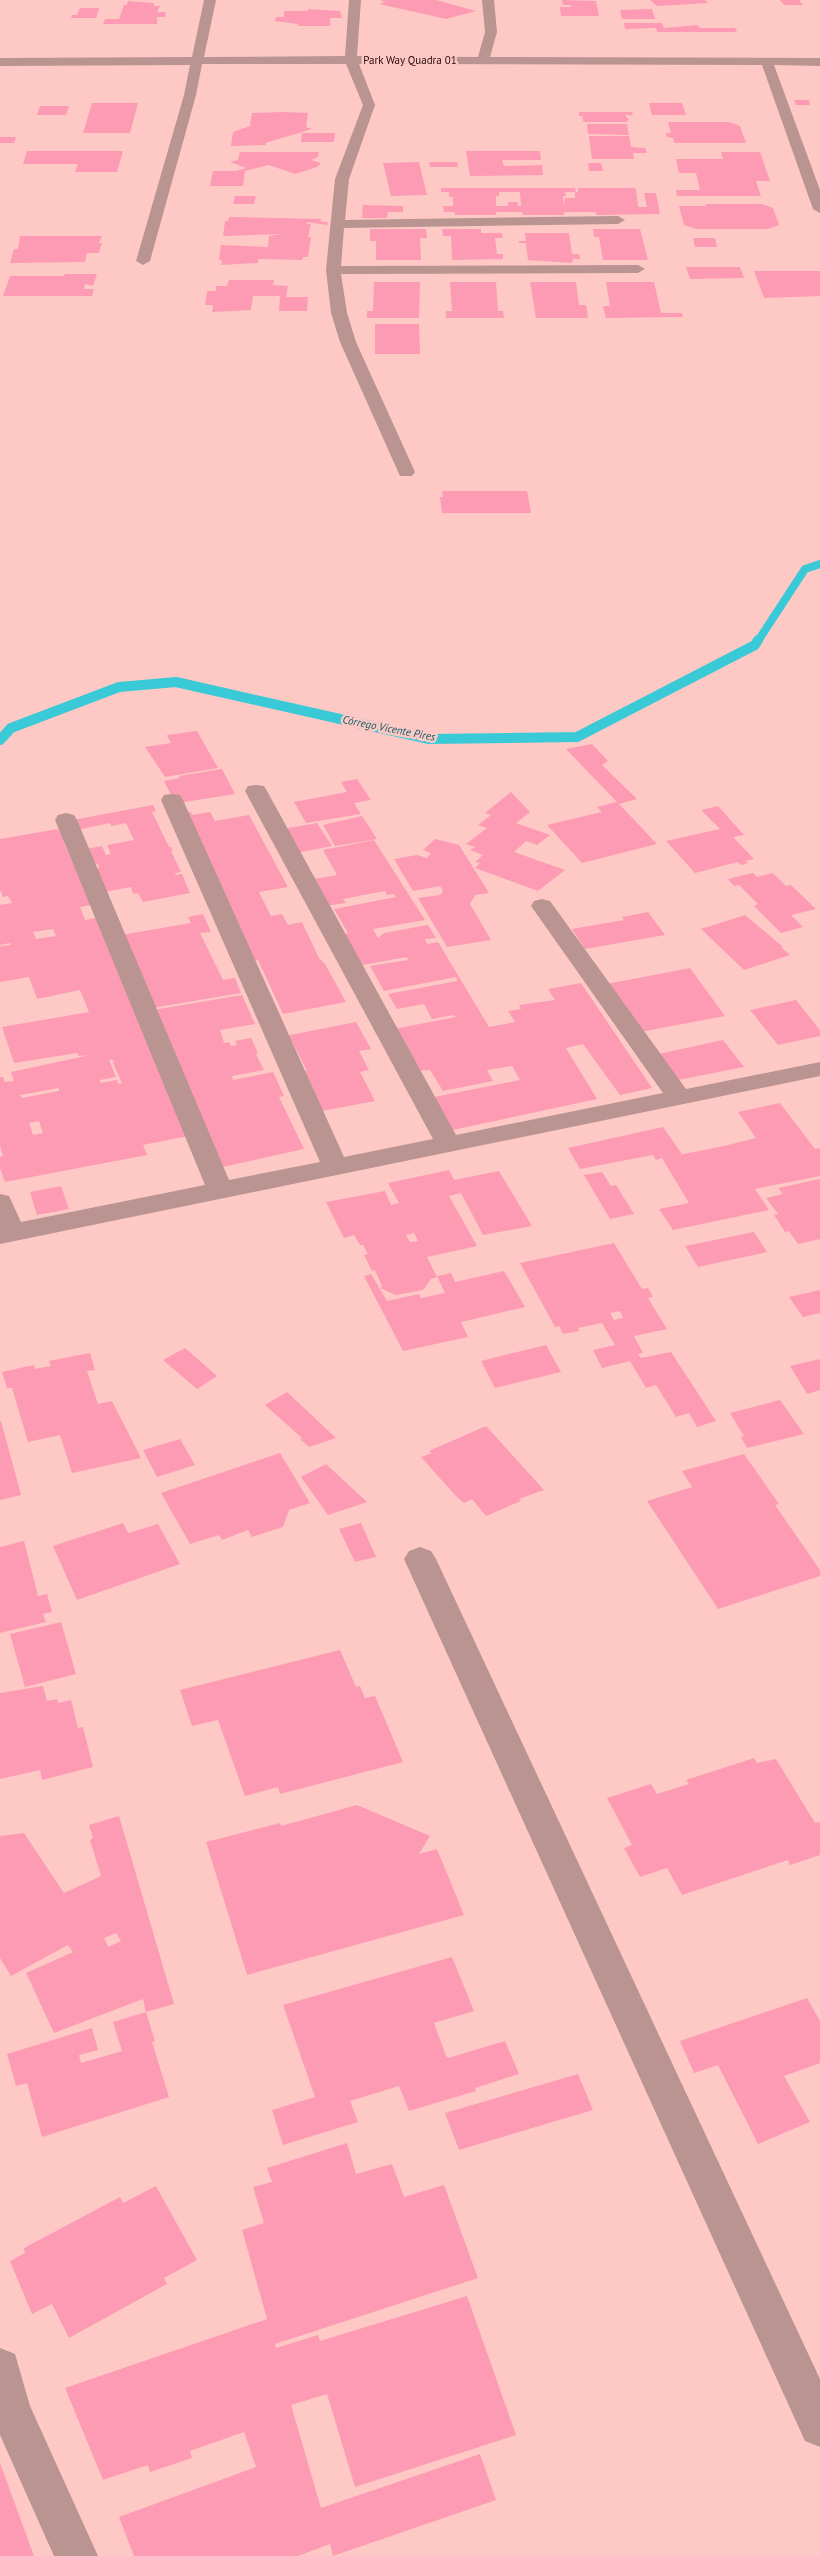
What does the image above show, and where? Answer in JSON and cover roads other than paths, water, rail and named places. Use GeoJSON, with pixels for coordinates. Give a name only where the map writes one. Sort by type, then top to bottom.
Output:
{"type":"FeatureCollection","features":[{"type":"Feature","properties":{"kind":"street"},"geometry":{"type":"LineString","coordinates":[[143,261],[190,94],[210,0]]}},
{"type":"Feature","properties":{"kind":"street"},"geometry":{"type":"LineString","coordinates":[[355,0],[351,60],[369,105],[342,179],[333,270],[339,313],[348,342],[406,472]]}},
{"type":"Feature","properties":{"kind":"street"},"geometry":{"type":"LineString","coordinates":[[481,61],[489,50],[492,27],[488,0]]}},
{"type":"Feature","properties":{"kind":"street","name":"Park Way Quadra 01"},"geometry":{"type":"LineString","coordinates":[[0,62],[351,60],[820,62]]}},
{"type":"Feature","properties":{"kind":"street"},"geometry":{"type":"LineString","coordinates":[[766,62],[820,209]]}},
{"type":"Feature","properties":{"kind":"street"},"geometry":{"type":"LineString","coordinates":[[338,224],[618,220]]}},
{"type":"Feature","properties":{"kind":"street"},"geometry":{"type":"LineString","coordinates":[[333,270],[638,269]]}},
{"type":"Feature","properties":{"kind":"street"},"geometry":{"type":"LineString","coordinates":[[256,791],[448,1144]]}},
{"type":"Feature","properties":{"kind":"street"},"geometry":{"type":"LineString","coordinates":[[172,800],[335,1166]]}},
{"type":"Feature","properties":{"kind":"street"},"geometry":{"type":"LineString","coordinates":[[66,820],[220,1190]]}},
{"type":"Feature","properties":{"kind":"street"},"geometry":{"type":"LineString","coordinates":[[542,906],[679,1097]]}},
{"type":"Feature","properties":{"kind":"street"},"geometry":{"type":"LineString","coordinates":[[0,1202],[6,1234],[820,1069]]}},
{"type":"Feature","properties":{"kind":"street"},"geometry":{"type":"LineString","coordinates":[[420,1559],[820,2426]]}},
{"type":"Feature","properties":{"kind":"street"},"geometry":{"type":"LineString","coordinates":[[0,2368],[10,2410],[76,2556]]}},
{"type":"Feature","properties":{"kind":"waterway","name":"Córrego Vicente Pires"},"geometry":{"type":"LineString","coordinates":[[758,641],[805,569],[820,564]]}},
{"type":"Feature","properties":{"kind":"waterway","name":"Córrego Vicente Pires"},"geometry":{"type":"LineString","coordinates":[[0,740],[11,728],[119,687],[176,682],[429,739],[577,737],[755,645],[758,640]]}}]}
